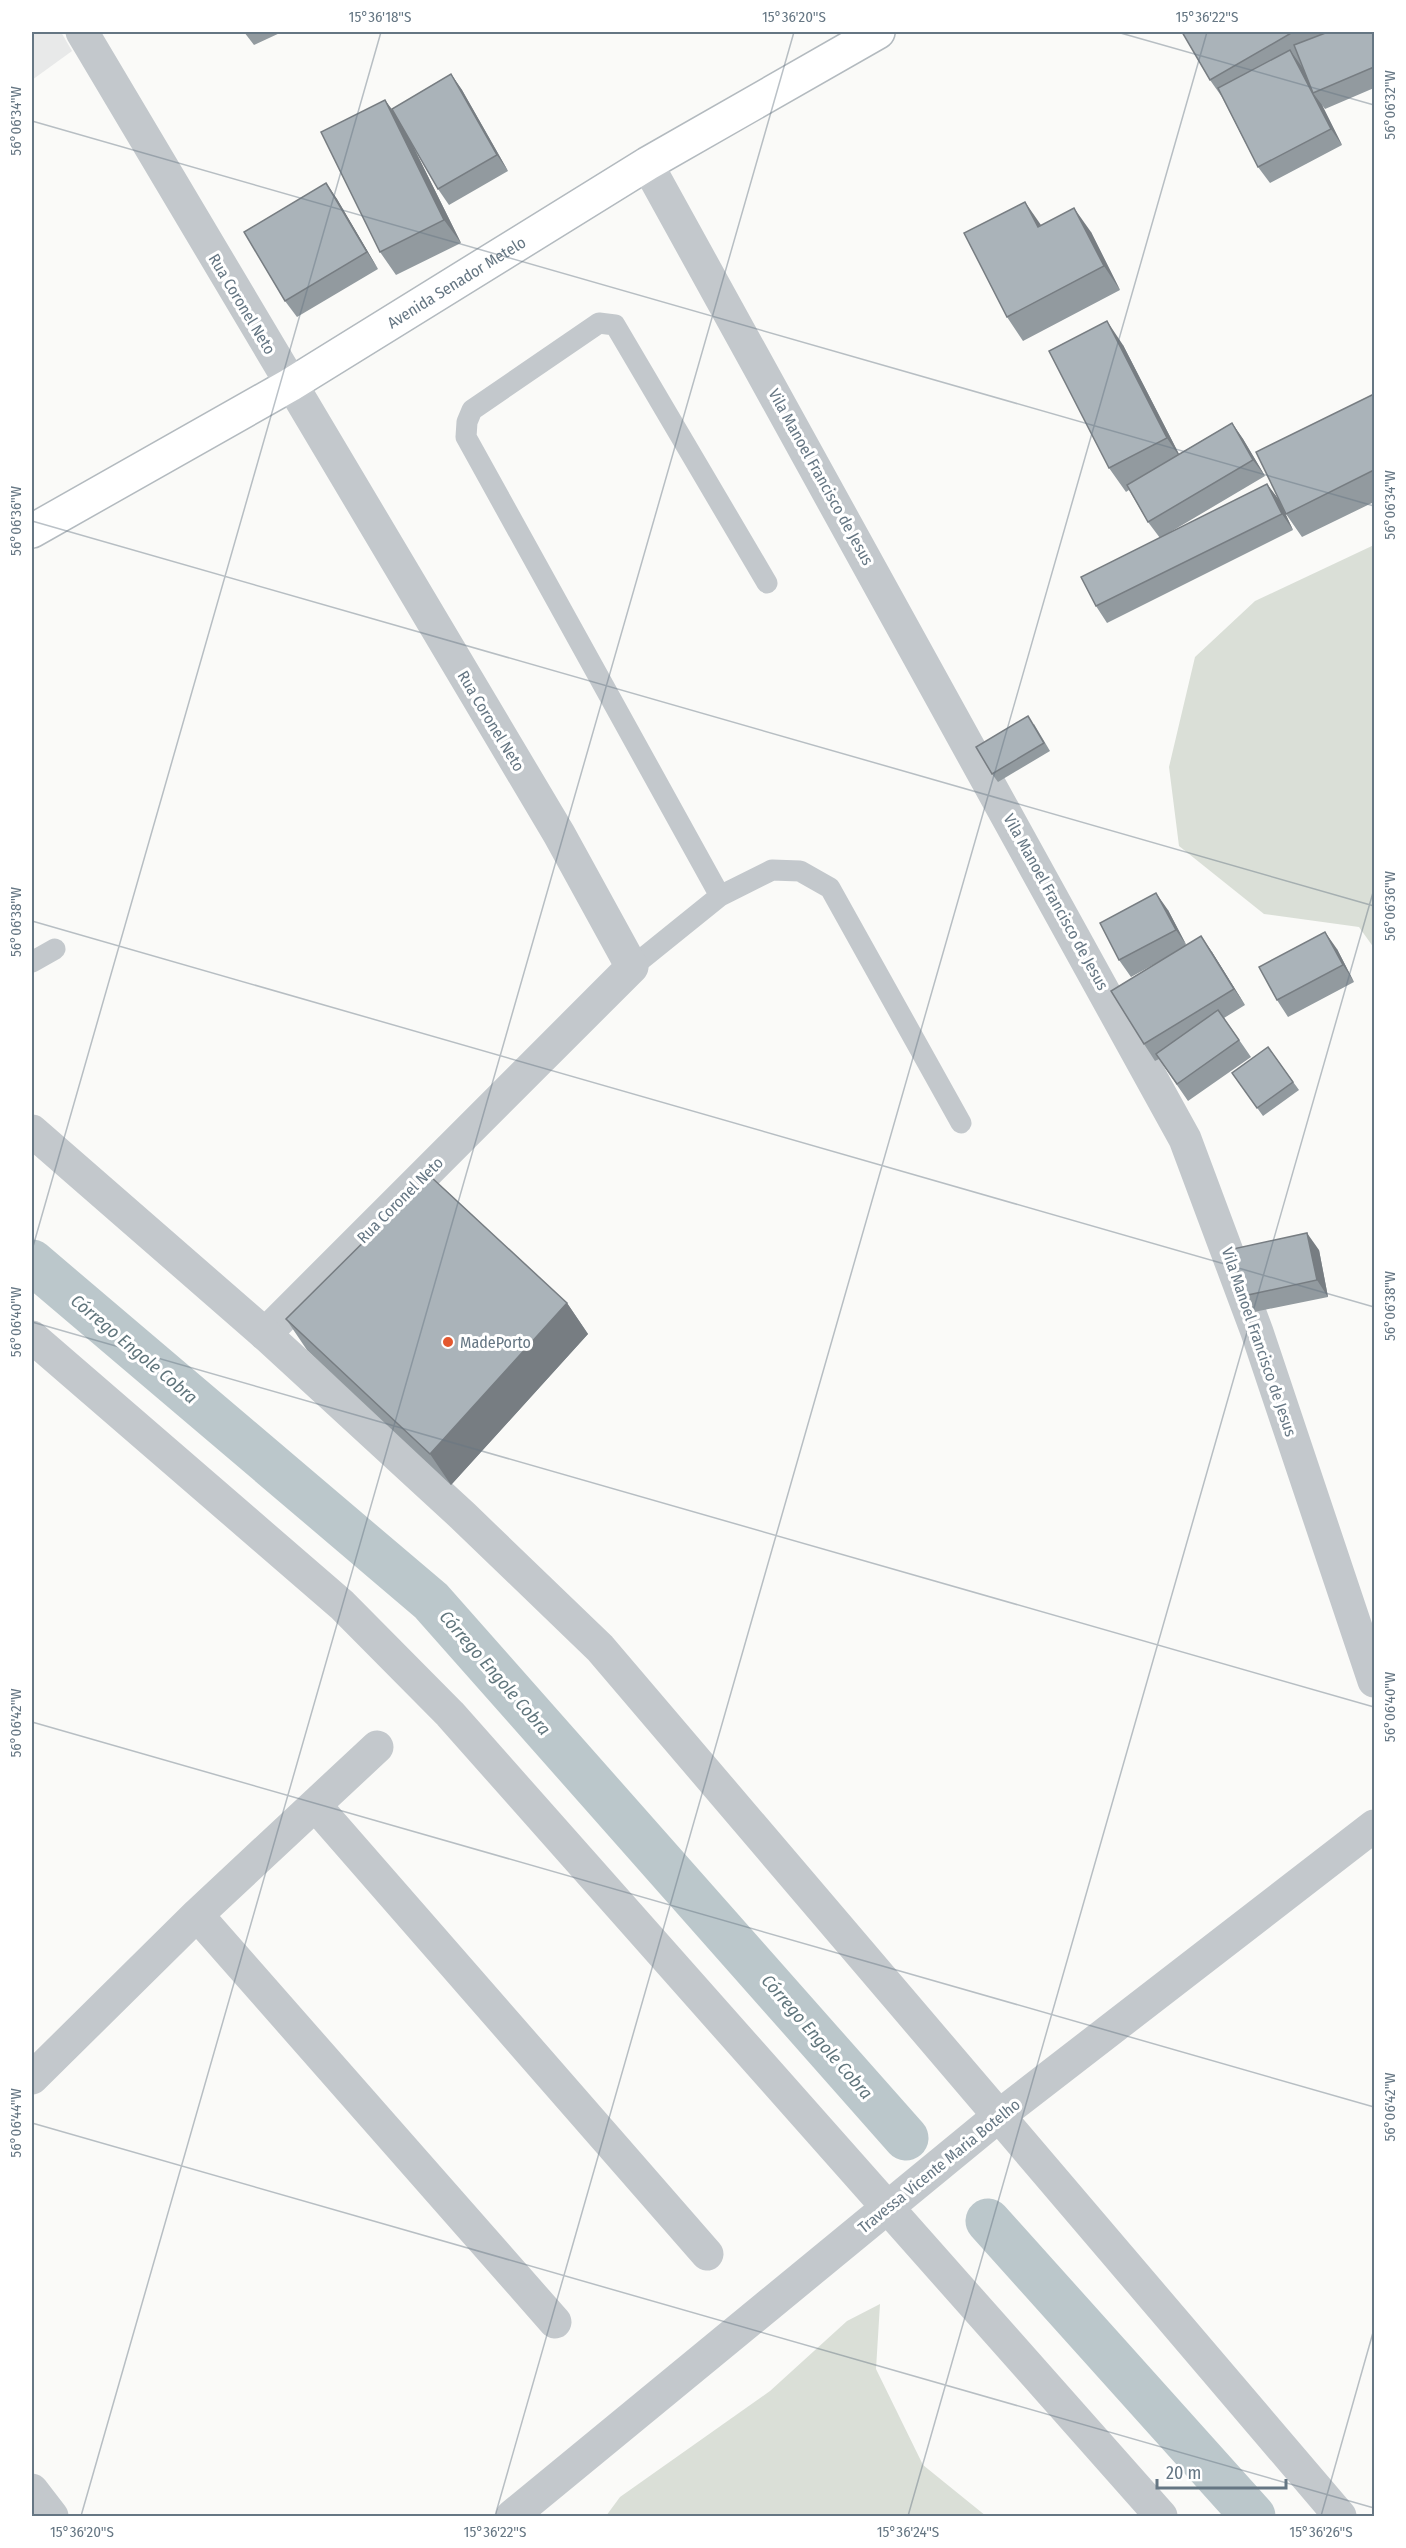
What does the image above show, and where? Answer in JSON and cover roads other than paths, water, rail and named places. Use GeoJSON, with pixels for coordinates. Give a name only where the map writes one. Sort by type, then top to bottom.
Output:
{"type":"FeatureCollection","features":[{"type":"Feature","properties":{"kind":"main road","name":"Avenida Senador Metelo"},"geometry":{"type":"LineString","coordinates":[[32,531],[290,385],[647,164],[878,32]]}},
{"type":"Feature","properties":{"kind":"street","name":"Rua Coronel Neto"},"geometry":{"type":"LineString","coordinates":[[82,32],[559,834],[632,967],[265,1334]]}},
{"type":"Feature","properties":{"kind":"street","name":"Vila Manoel Francisco de Jesus"},"geometry":{"type":"LineString","coordinates":[[647,164],[1185,1139],[1257,1332],[1374,1681]]}},
{"type":"Feature","properties":{"kind":"street"},"geometry":{"type":"LineString","coordinates":[[32,1131],[265,1334],[463,1516],[600,1648],[1340,2517]]}},
{"type":"Feature","properties":{"kind":"street"},"geometry":{"type":"LineString","coordinates":[[32,1337],[342,1605],[450,1714],[1161,2517]]}},
{"type":"Feature","properties":{"kind":"street"},"geometry":{"type":"LineString","coordinates":[[32,2078],[197,1916],[377,1747]]}},
{"type":"Feature","properties":{"kind":"street"},"geometry":{"type":"LineString","coordinates":[[315,1805],[706,2254]]}},
{"type":"Feature","properties":{"kind":"street","name":"Travessa Vicente Maria Botelho"},"geometry":{"type":"LineString","coordinates":[[512,2517],[1000,2115],[1374,1826]]}},
{"type":"Feature","properties":{"kind":"street"},"geometry":{"type":"LineString","coordinates":[[197,1916],[555,2322]]}},
{"type":"Feature","properties":{"kind":"street"},"geometry":{"type":"LineString","coordinates":[[32,2490],[52,2517]]}},
{"type":"Feature","properties":{"kind":"lane"},"geometry":{"type":"LineString","coordinates":[[720,896],[466,437],[466,422],[472,410],[599,323],[615,325],[767,583]]}},
{"type":"Feature","properties":{"kind":"lane"},"geometry":{"type":"LineString","coordinates":[[632,967],[720,896],[772,870],[800,871],[830,888],[961,1123]]}},
{"type":"Feature","properties":{"kind":"lane"},"geometry":{"type":"LineString","coordinates":[[32,962],[55,949]]}},
{"type":"Feature","properties":{"kind":"waterway","name":"Córrego Engole Cobra"},"geometry":{"type":"LineString","coordinates":[[32,1262],[431,1601],[906,2138]]}},
{"type":"Feature","properties":{"kind":"waterway","name":"Córrego Engole Cobra"},"geometry":{"type":"LineString","coordinates":[[988,2221],[1253,2516]]}},
{"type":"Feature","properties":{"kind":"place","name":"MadePorto"},"geometry":{"type":"Point","coordinates":[448,1342]}}]}
